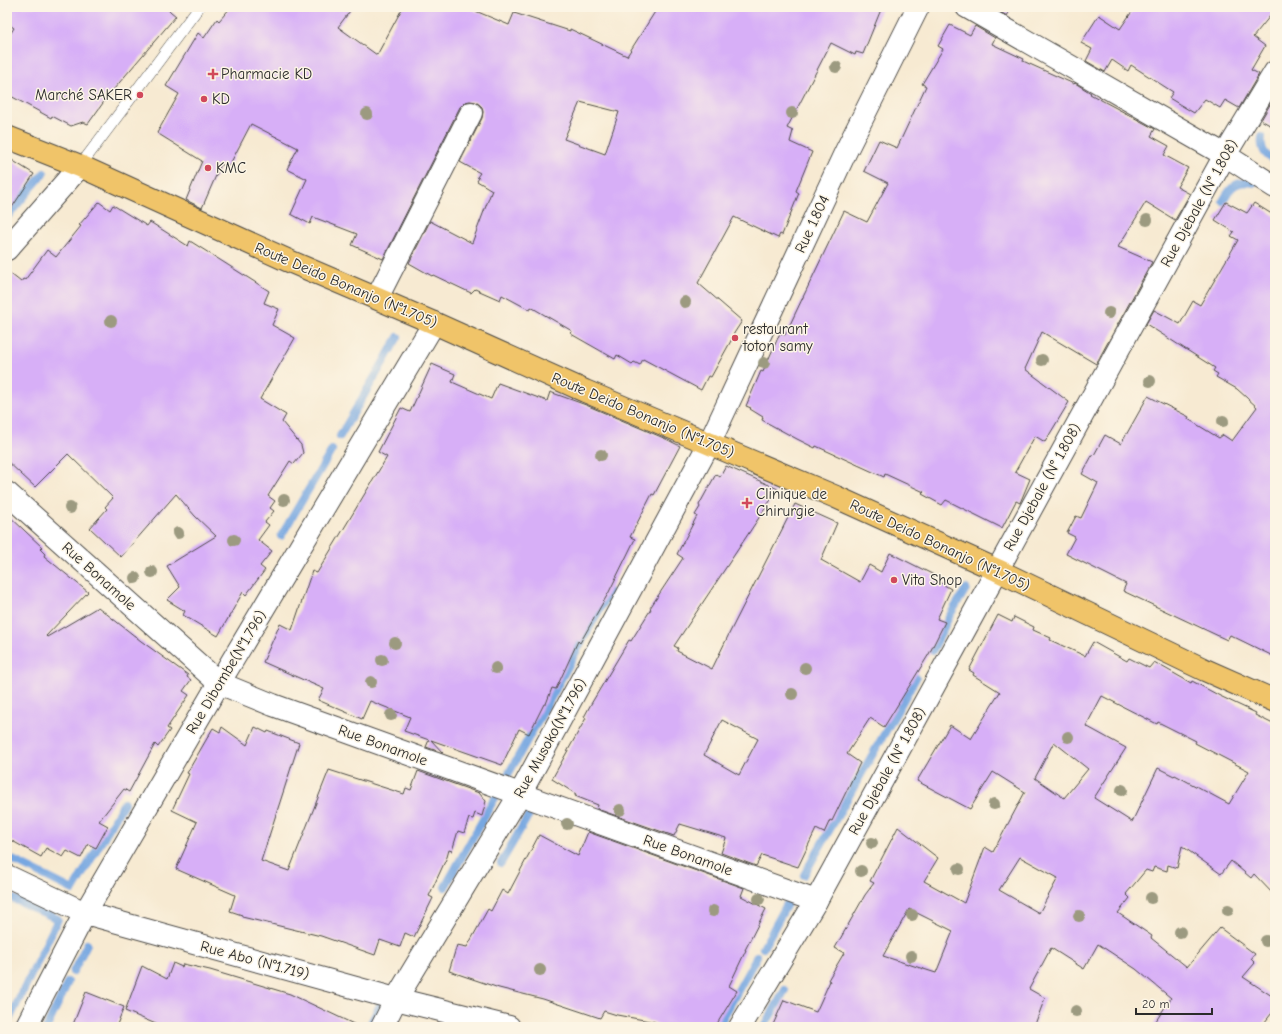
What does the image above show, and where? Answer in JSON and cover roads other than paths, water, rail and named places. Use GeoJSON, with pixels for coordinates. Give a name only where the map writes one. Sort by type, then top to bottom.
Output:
{"type":"FeatureCollection","features":[{"type":"Feature","properties":{"kind":"main road","name":"Route Deido Bonanjo (N°1.705)"},"geometry":{"type":"LineString","coordinates":[[7,137],[80,166],[289,261],[434,323],[585,391],[836,497],[997,570],[1205,670],[1275,701]]}},
{"type":"Feature","properties":{"kind":"street","name":"Rue 1.804"},"geometry":{"type":"LineString","coordinates":[[709,444],[846,151],[918,7]]}},
{"type":"Feature","properties":{"kind":"street"},"geometry":{"type":"LineString","coordinates":[[967,7],[1225,155],[1275,187]]}},
{"type":"Feature","properties":{"kind":"street","name":"Rue Djebale (N° 1.808)"},"geometry":{"type":"LineString","coordinates":[[740,1027],[816,901],[1225,155],[1275,72]]}},
{"type":"Feature","properties":{"kind":"street"},"geometry":{"type":"LineString","coordinates":[[377,298],[471,113]]}},
{"type":"Feature","properties":{"kind":"street"},"geometry":{"type":"LineString","coordinates":[[7,249],[80,166]]}},
{"type":"Feature","properties":{"kind":"street","name":"Rue Dibombe(N°1.796)"},"geometry":{"type":"LineString","coordinates":[[26,1027],[85,913],[219,682],[434,323]]}},
{"type":"Feature","properties":{"kind":"street","name":"Rue Musoko(N°1.796)"},"geometry":{"type":"LineString","coordinates":[[382,1027],[396,999],[520,794],[709,444]]}},
{"type":"Feature","properties":{"kind":"street","name":"Rue Bonamole"},"geometry":{"type":"LineString","coordinates":[[7,493],[219,682],[273,705],[816,901]]}},
{"type":"Feature","properties":{"kind":"street","name":"Rue Abo (N°1.719)"},"geometry":{"type":"LineString","coordinates":[[7,876],[85,913],[396,999],[509,1027]]}},
{"type":"Feature","properties":{"kind":"lane"},"geometry":{"type":"LineString","coordinates":[[80,166],[199,7]]}},
{"type":"Feature","properties":{"kind":"waterway"},"geometry":{"type":"LineString","coordinates":[[1262,137],[1264,152],[1268,157],[1275,161]]}},
{"type":"Feature","properties":{"kind":"waterway"},"geometry":{"type":"LineString","coordinates":[[7,217],[44,173]]}},
{"type":"Feature","properties":{"kind":"waterway"},"geometry":{"type":"LineString","coordinates":[[1223,201],[1235,185],[1243,182],[1254,183]]}},
{"type":"Feature","properties":{"kind":"waterway"},"geometry":{"type":"LineString","coordinates":[[340,436],[398,337]]}},
{"type":"Feature","properties":{"kind":"waterway"},"geometry":{"type":"LineString","coordinates":[[281,536],[332,450]]}},
{"type":"Feature","properties":{"kind":"waterway"},"geometry":{"type":"LineString","coordinates":[[933,650],[950,615],[966,589]]}},
{"type":"Feature","properties":{"kind":"waterway"},"geometry":{"type":"LineString","coordinates":[[556,688],[609,592]]}},
{"type":"Feature","properties":{"kind":"waterway"},"geometry":{"type":"LineString","coordinates":[[804,875],[916,678]]}},
{"type":"Feature","properties":{"kind":"waterway"},"geometry":{"type":"LineString","coordinates":[[445,887],[556,689]]}},
{"type":"Feature","properties":{"kind":"waterway"},"geometry":{"type":"LineString","coordinates":[[7,857],[73,890],[124,803]]}},
{"type":"Feature","properties":{"kind":"waterway"},"geometry":{"type":"LineString","coordinates":[[501,863],[530,813]]}},
{"type":"Feature","properties":{"kind":"waterway"},"geometry":{"type":"LineString","coordinates":[[7,1024],[58,919],[14,899]]}},
{"type":"Feature","properties":{"kind":"waterway"},"geometry":{"type":"LineString","coordinates":[[763,948],[787,904]]}},
{"type":"Feature","properties":{"kind":"waterway"},"geometry":{"type":"LineString","coordinates":[[73,972],[87,944]]}},
{"type":"Feature","properties":{"kind":"waterway"},"geometry":{"type":"LineString","coordinates":[[718,1027],[757,956]]}},
{"type":"Feature","properties":{"kind":"waterway"},"geometry":{"type":"LineString","coordinates":[[47,1027],[68,982]]}},
{"type":"Feature","properties":{"kind":"waterway"},"geometry":{"type":"LineString","coordinates":[[764,1027],[785,990]]}},
{"type":"Feature","properties":{"kind":"waterway"},"geometry":{"type":"LineString","coordinates":[[369,1027],[382,1001]]}},
{"type":"Feature","properties":{"kind":"place","name":"Pharmacie KD"},"geometry":{"type":"Point","coordinates":[213,74]}},
{"type":"Feature","properties":{"kind":"place","name":"Marché SAKER"},"geometry":{"type":"Point","coordinates":[140,95]}},
{"type":"Feature","properties":{"kind":"place","name":"KD"},"geometry":{"type":"Point","coordinates":[204,99]}},
{"type":"Feature","properties":{"kind":"place","name":"KMC"},"geometry":{"type":"Point","coordinates":[208,168]}},
{"type":"Feature","properties":{"kind":"place","name":"restaurant toton samy"},"geometry":{"type":"Point","coordinates":[735,338]}},
{"type":"Feature","properties":{"kind":"place","name":"Clinique de Chirurgie"},"geometry":{"type":"Point","coordinates":[747,503]}},
{"type":"Feature","properties":{"kind":"place","name":"Vita Shop"},"geometry":{"type":"Point","coordinates":[894,580]}}]}
